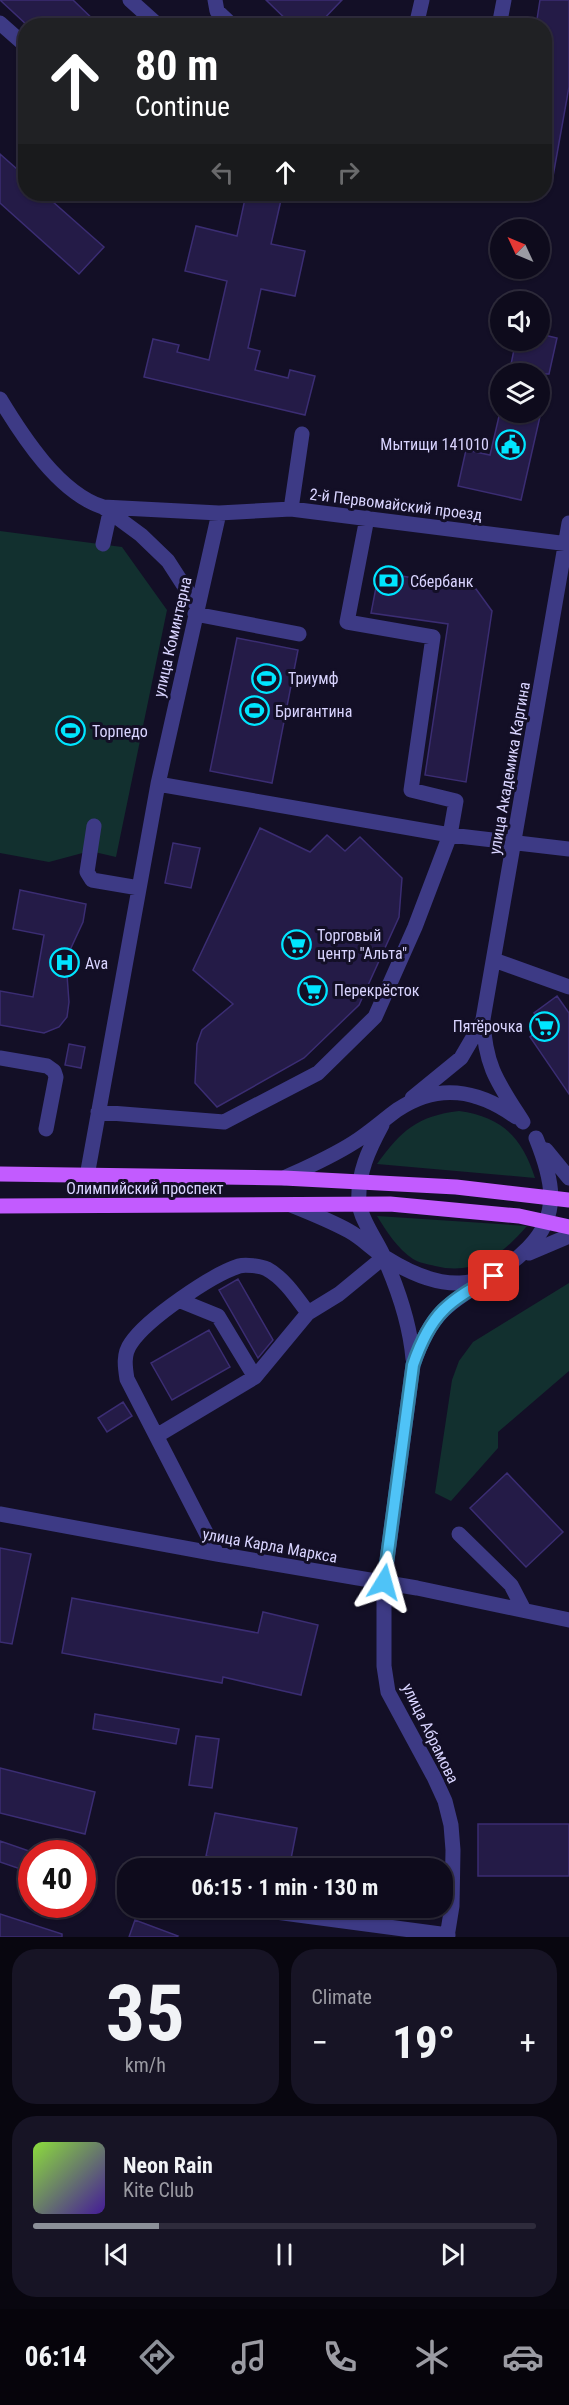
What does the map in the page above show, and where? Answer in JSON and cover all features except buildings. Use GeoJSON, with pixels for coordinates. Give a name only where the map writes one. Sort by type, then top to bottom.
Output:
{"type":"FeatureCollection","features":[{"type":"Feature","properties":{"kind":"main road","name":"Олимпийский проспект"},"geometry":{"type":"LineString","coordinates":[[0,1174],[284,1178],[456,1188],[569,1200]]}},
{"type":"Feature","properties":{"kind":"main road","name":"Олимпийский проспект"},"geometry":{"type":"LineString","coordinates":[[0,1206],[390,1204],[519,1216],[569,1227]]}},
{"type":"Feature","properties":{"kind":"street"},"geometry":{"type":"LineString","coordinates":[[130,0],[150,18]]}},
{"type":"Feature","properties":{"kind":"street"},"geometry":{"type":"LineString","coordinates":[[215,0],[217,10],[225,18]]}},
{"type":"Feature","properties":{"kind":"street"},"geometry":{"type":"LineString","coordinates":[[418,18],[422,0]]}},
{"type":"Feature","properties":{"kind":"street"},"geometry":{"type":"LineString","coordinates":[[501,18],[504,0]]}},
{"type":"Feature","properties":{"kind":"street"},"geometry":{"type":"LineString","coordinates":[[0,23],[18,39]]}},
{"type":"Feature","properties":{"kind":"street"},"geometry":{"type":"LineString","coordinates":[[0,399],[51,471],[91,503],[106,510],[141,535],[168,561],[196,610],[299,634]]}},
{"type":"Feature","properties":{"kind":"street"},"geometry":{"type":"LineString","coordinates":[[291,509],[302,434]]}},
{"type":"Feature","properties":{"kind":"street","name":"2-й Первомайский проезд"},"geometry":{"type":"LineString","coordinates":[[219,513],[291,509],[567,543]]}},
{"type":"Feature","properties":{"kind":"street"},"geometry":{"type":"LineString","coordinates":[[106,510],[219,513]]}},
{"type":"Feature","properties":{"kind":"street"},"geometry":{"type":"LineString","coordinates":[[103,544],[106,510]]}},
{"type":"Feature","properties":{"kind":"street","name":"улица Коминтерна"},"geometry":{"type":"LineString","coordinates":[[87,1176],[158,784],[219,513]]}},
{"type":"Feature","properties":{"kind":"street"},"geometry":{"type":"LineString","coordinates":[[98,1112],[224,1122],[318,1073],[375,1017],[415,927],[450,835],[456,801],[411,790],[433,637],[347,622],[367,518]]}},
{"type":"Feature","properties":{"kind":"street","name":"улица Академика Каргина"},"geometry":{"type":"LineString","coordinates":[[483,1019],[569,523]]}},
{"type":"Feature","properties":{"kind":"street"},"geometry":{"type":"LineString","coordinates":[[158,784],[450,835],[569,849]]}},
{"type":"Feature","properties":{"kind":"street"},"geometry":{"type":"LineString","coordinates":[[94,826],[88,877],[92,880],[139,888]]}},
{"type":"Feature","properties":{"kind":"street"},"geometry":{"type":"LineString","coordinates":[[494,960],[569,987]]}},
{"type":"Feature","properties":{"kind":"street"},"geometry":{"type":"LineString","coordinates":[[398,1110],[461,1058],[483,1019]]}},
{"type":"Feature","properties":{"kind":"street"},"geometry":{"type":"LineString","coordinates":[[483,1019],[487,1059],[495,1078],[523,1122]]}},
{"type":"Feature","properties":{"kind":"street"},"geometry":{"type":"LineString","coordinates":[[0,1058],[47,1066],[54,1071],[56,1077],[46,1129]]}},
{"type":"Feature","properties":{"kind":"street","name":"Олимпийский проспект"},"geometry":{"type":"LineString","coordinates":[[284,1178],[324,1160],[383,1123],[398,1110],[424,1097],[448,1091],[475,1094],[501,1106],[523,1122],[569,1178]]}},
{"type":"Feature","properties":{"kind":"street","name":"Олимпийский проспект"},"geometry":{"type":"LineString","coordinates":[[383,1123],[365,1156],[359,1203],[364,1219],[384,1257]]}},
{"type":"Feature","properties":{"kind":"street","name":"Олимпийский проспект"},"geometry":{"type":"LineString","coordinates":[[291,1205],[351,1232],[384,1257],[411,1273],[431,1281],[461,1284],[494,1276],[516,1260],[538,1238],[548,1221],[552,1199],[548,1168],[536,1138]]}},
{"type":"Feature","properties":{"kind":"street","name":"Олимпийский проспект"},"geometry":{"type":"LineString","coordinates":[[516,1260],[569,1236]]}},
{"type":"Feature","properties":{"kind":"street"},"geometry":{"type":"LineString","coordinates":[[158,1435],[255,1377],[308,1313],[339,1294],[384,1257],[403,1310],[411,1340],[413,1365]]}},
{"type":"Feature","properties":{"kind":"street"},"geometry":{"type":"LineString","coordinates":[[217,1554],[128,1379],[124,1361],[129,1345],[144,1328],[206,1282],[242,1265],[266,1268],[290,1288],[308,1313]]}},
{"type":"Feature","properties":{"kind":"street"},"geometry":{"type":"LineString","coordinates":[[413,1365],[422,1339],[435,1318],[453,1300],[494,1276]]}},
{"type":"Feature","properties":{"kind":"street"},"geometry":{"type":"LineString","coordinates":[[181,1301],[218,1316],[255,1377]]}},
{"type":"Feature","properties":{"kind":"street","name":"улица Абрамова"},"geometry":{"type":"LineString","coordinates":[[413,1365],[384,1582],[384,1666],[388,1692],[434,1777],[445,1801],[451,1825],[452,1906],[447,1936]]}},
{"type":"Feature","properties":{"kind":"street","name":"улица Карла Маркса"},"geometry":{"type":"LineString","coordinates":[[0,1514],[42,1514],[217,1554],[384,1582],[569,1620]]}},
{"type":"Feature","properties":{"kind":"street"},"geometry":{"type":"LineString","coordinates":[[459,1534],[511,1585],[524,1610]]}},
{"type":"Feature","properties":{"kind":"street"},"geometry":{"type":"LineString","coordinates":[[318,1918],[447,1936]]}},
{"type":"Feature","properties":{"kind":"green space","name":"Торпедо"},"geometry":{"type":"Polygon","coordinates":[[[0,531],[122,547],[167,610],[116,857],[90,851],[49,862],[0,853],[0,531]]]}},
{"type":"Feature","properties":{"kind":"green space"},"geometry":{"type":"Polygon","coordinates":[[[459,1111],[487,1118],[508,1131],[524,1151],[535,1178],[377,1164],[394,1142],[411,1127],[444,1113],[459,1111]]]}},
{"type":"Feature","properties":{"kind":"green space"},"geometry":{"type":"Polygon","coordinates":[[[377,1216],[527,1226],[508,1246],[487,1261],[463,1268],[449,1268],[418,1262],[407,1255],[397,1245],[377,1216]]]}},
{"type":"Feature","properties":{"kind":"green space"},"geometry":{"type":"Polygon","coordinates":[[[569,1283],[569,1371],[498,1432],[498,1448],[451,1501],[435,1493],[452,1380],[459,1361],[473,1342],[569,1283]]]}},
{"type":"Feature","properties":{"kind":"place","name":"Мытищи 141010"},"geometry":{"type":"Point","coordinates":[510,444]}},
{"type":"Feature","properties":{"kind":"place","name":"Сбербанк"},"geometry":{"type":"Point","coordinates":[389,581]}},
{"type":"Feature","properties":{"kind":"place","name":"Триумф"},"geometry":{"type":"Point","coordinates":[267,678]}},
{"type":"Feature","properties":{"kind":"place","name":"Бригантина"},"geometry":{"type":"Point","coordinates":[254,711]}},
{"type":"Feature","properties":{"kind":"place","name":"Торпедо"},"geometry":{"type":"Point","coordinates":[71,731]}},
{"type":"Feature","properties":{"kind":"place","name":"Торговый центр \"Альта\""},"geometry":{"type":"Point","coordinates":[296,944]}},
{"type":"Feature","properties":{"kind":"place","name":"Ava"},"geometry":{"type":"Point","coordinates":[64,963]}},
{"type":"Feature","properties":{"kind":"place","name":"Перекрёсток"},"geometry":{"type":"Point","coordinates":[313,990]}},
{"type":"Feature","properties":{"kind":"place","name":"Пятёрочка"},"geometry":{"type":"Point","coordinates":[544,1026]}},
{"type":"Feature","properties":{"kind":"route"},"geometry":{"type":"LineString","coordinates":[[384,1582],[413,1365],[422,1339],[435,1318],[453,1300],[494,1276]]}}]}
